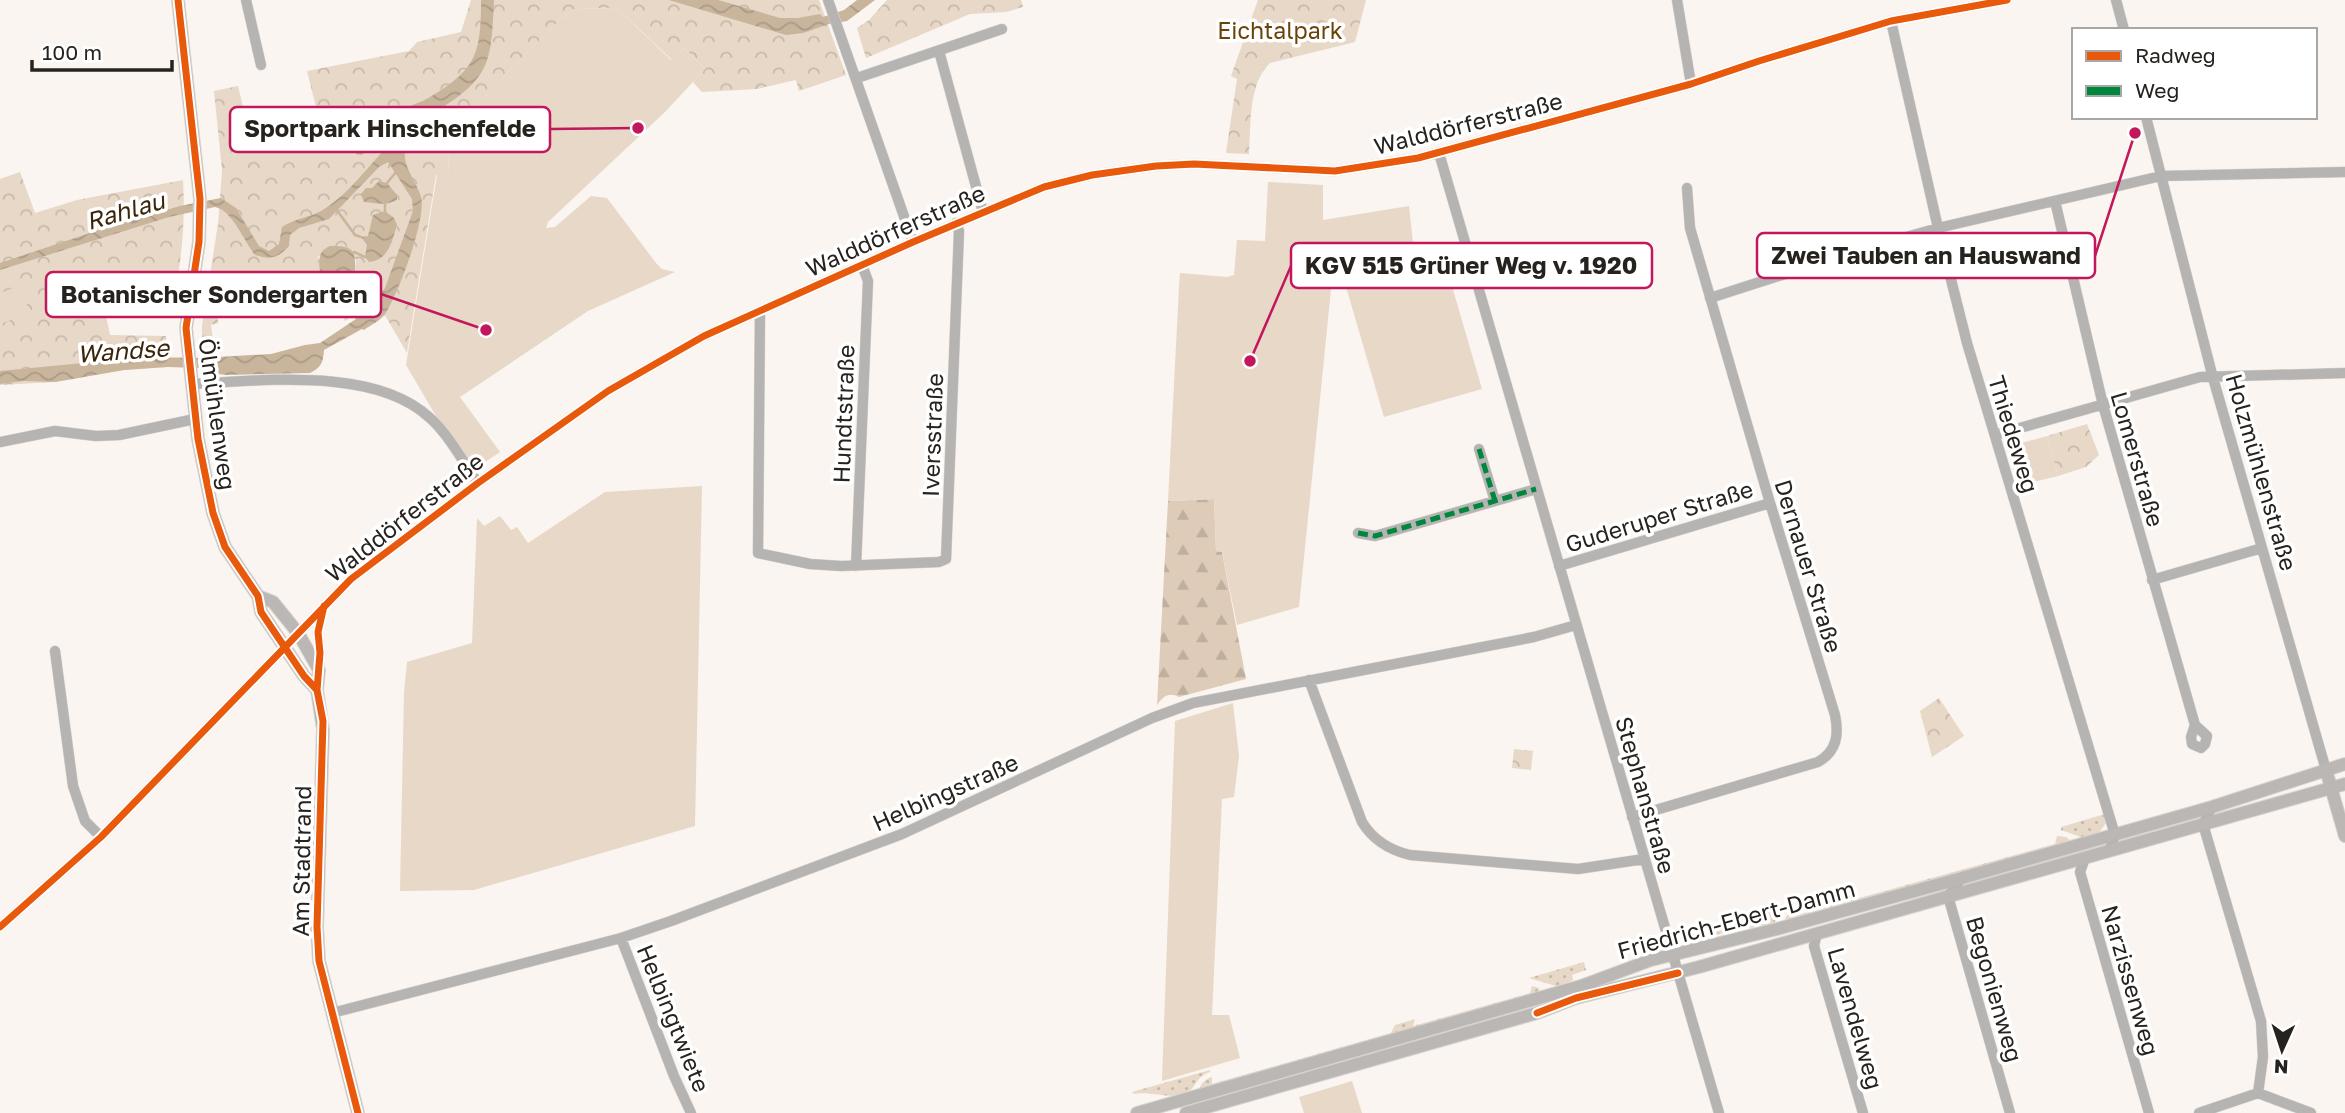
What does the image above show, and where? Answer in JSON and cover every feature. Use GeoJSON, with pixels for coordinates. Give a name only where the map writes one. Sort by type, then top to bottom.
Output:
{"type":"FeatureCollection","features":[{"type":"Feature","properties":{"kind":"main road","name":"Ölmühlenweg"},"geometry":{"type":"LineString","coordinates":[[178,0],[201,215],[187,312],[189,370],[195,419],[217,525],[231,558],[258,596],[261,612],[285,647]]}},
{"type":"Feature","properties":{"kind":"main road","name":"Ölmühlenweg"},"geometry":{"type":"LineString","coordinates":[[258,596],[273,602],[298,633]]}},
{"type":"Feature","properties":{"kind":"main road"},"geometry":{"type":"LineString","coordinates":[[298,633],[319,670]]}},
{"type":"Feature","properties":{"kind":"main road","name":"Am Stadtrand"},"geometry":{"type":"LineString","coordinates":[[285,647],[317,690]]}},
{"type":"Feature","properties":{"kind":"main road","name":"Am Stadtrand"},"geometry":{"type":"LineString","coordinates":[[319,670],[317,690],[323,721],[318,961],[358,1113]]}},
{"type":"Feature","properties":{"kind":"main road","name":"Friedrich-Ebert-Damm"},"geometry":{"type":"LineString","coordinates":[[1137,1113],[1581,986],[1672,954],[1777,929],[2212,807],[2345,764]]}},
{"type":"Feature","properties":{"kind":"main road","name":"Holzmühlenstraße"},"geometry":{"type":"LineString","coordinates":[[2326,770],[2345,836]]}},
{"type":"Feature","properties":{"kind":"main road","name":"Friedrich-Ebert-Damm"},"geometry":{"type":"LineString","coordinates":[[1186,1113],[1538,1013],[1576,998],[1678,973],[2345,783]]}},
{"type":"Feature","properties":{"kind":"street"},"geometry":{"type":"LineString","coordinates":[[246,0],[261,65]]}},
{"type":"Feature","properties":{"kind":"street"},"geometry":{"type":"LineString","coordinates":[[1677,0],[1691,84]]}},
{"type":"Feature","properties":{"kind":"street","name":"Walddörferstraße"},"geometry":{"type":"LineString","coordinates":[[0,927],[101,837],[324,606],[381,555],[608,391],[704,336],[956,223],[1044,187],[1092,175],[1156,166],[1194,164],[1335,171],[1375,166],[1438,153],[1691,84],[1891,22],[1983,2],[2007,0]]}},
{"type":"Feature","properties":{"kind":"street"},"geometry":{"type":"LineString","coordinates":[[2116,0],[2123,28]]}},
{"type":"Feature","properties":{"kind":"street"},"geometry":{"type":"LineString","coordinates":[[830,4],[913,242]]}},
{"type":"Feature","properties":{"kind":"street","name":"Thiedeweg"},"geometry":{"type":"LineString","coordinates":[[1891,22],[1967,343],[2115,835]]}},
{"type":"Feature","properties":{"kind":"street"},"geometry":{"type":"LineString","coordinates":[[857,78],[1002,29]]}},
{"type":"Feature","properties":{"kind":"street"},"geometry":{"type":"LineString","coordinates":[[939,51],[983,212]]}},
{"type":"Feature","properties":{"kind":"street","name":"Holzmühlenstraße"},"geometry":{"type":"LineString","coordinates":[[2147,119],[2213,378],[2326,770]]}},
{"type":"Feature","properties":{"kind":"street","name":"Stephanstraße"},"geometry":{"type":"LineString","coordinates":[[1438,153],[1718,1113]]}},
{"type":"Feature","properties":{"kind":"street"},"geometry":{"type":"LineString","coordinates":[[1710,298],[1938,228],[2161,176],[2345,172]]}},
{"type":"Feature","properties":{"kind":"street","name":"Dernauer Straße"},"geometry":{"type":"LineString","coordinates":[[1632,817],[1812,765],[1824,759],[1835,743],[1837,733],[1835,715],[1690,228],[1687,188]]}},
{"type":"Feature","properties":{"kind":"street","name":"Lomerstraße"},"geometry":{"type":"LineString","coordinates":[[2055,201],[2103,405],[2195,724]]}},
{"type":"Feature","properties":{"kind":"street","name":"Iversstraße"},"geometry":{"type":"LineString","coordinates":[[856,566],[939,562],[946,559],[959,231],[956,223]]}},
{"type":"Feature","properties":{"kind":"street","name":"Hundtstraße"},"geometry":{"type":"LineString","coordinates":[[856,566],[868,281],[862,265]]}},
{"type":"Feature","properties":{"kind":"street"},"geometry":{"type":"LineString","coordinates":[[760,311],[758,553],[810,564],[856,566]]}},
{"type":"Feature","properties":{"kind":"street"},"geometry":{"type":"LineString","coordinates":[[1995,435],[2200,377],[2345,373]]}},
{"type":"Feature","properties":{"kind":"street"},"geometry":{"type":"LineString","coordinates":[[191,384],[332,381],[386,392],[406,400],[431,418],[478,483]]}},
{"type":"Feature","properties":{"kind":"street"},"geometry":{"type":"LineString","coordinates":[[0,442],[55,431],[96,436],[119,435],[195,419]]}},
{"type":"Feature","properties":{"kind":"street"},"geometry":{"type":"LineString","coordinates":[[1479,449],[1496,501]]}},
{"type":"Feature","properties":{"kind":"street"},"geometry":{"type":"LineString","coordinates":[[1358,533],[1375,536],[1536,489]]}},
{"type":"Feature","properties":{"kind":"street","name":"Guderuper Straße"},"geometry":{"type":"LineString","coordinates":[[1559,566],[1770,503]]}},
{"type":"Feature","properties":{"kind":"street"},"geometry":{"type":"LineString","coordinates":[[2152,580],[2262,548]]}},
{"type":"Feature","properties":{"kind":"street"},"geometry":{"type":"LineString","coordinates":[[319,670],[318,628],[324,606]]}},
{"type":"Feature","properties":{"kind":"street","name":"Helbingstraße"},"geometry":{"type":"LineString","coordinates":[[332,1013],[621,938],[764,887],[902,834],[1170,711],[1216,698],[1534,637],[1576,625]]}},
{"type":"Feature","properties":{"kind":"street"},"geometry":{"type":"LineString","coordinates":[[55,651],[73,786],[85,821],[101,837]]}},
{"type":"Feature","properties":{"kind":"street"},"geometry":{"type":"LineString","coordinates":[[1309,680],[1362,822],[1377,841],[1395,851],[1410,855],[1578,869],[1644,859]]}},
{"type":"Feature","properties":{"kind":"street"},"geometry":{"type":"LineString","coordinates":[[2212,807],[2203,824],[2260,1021],[2263,1057],[2258,1093]]}},
{"type":"Feature","properties":{"kind":"street"},"geometry":{"type":"LineString","coordinates":[[2109,851],[2115,835]]}},
{"type":"Feature","properties":{"kind":"street","name":"Narzissenweg"},"geometry":{"type":"LineString","coordinates":[[2085,858],[2080,872],[2149,1113]]}},
{"type":"Feature","properties":{"kind":"street","name":"Begonienweg"},"geometry":{"type":"LineString","coordinates":[[1962,878],[1948,896],[2010,1113]]}},
{"type":"Feature","properties":{"kind":"street","name":"Lavendelweg"},"geometry":{"type":"LineString","coordinates":[[1818,933],[1814,946],[1863,1113]]}},
{"type":"Feature","properties":{"kind":"street","name":"Helbingtwiete"},"geometry":{"type":"LineString","coordinates":[[621,938],[691,1113]]}},
{"type":"Feature","properties":{"kind":"street"},"geometry":{"type":"LineString","coordinates":[[2199,1113],[2258,1093],[2311,1113]]}},
{"type":"Feature","properties":{"kind":"green space"},"geometry":{"type":"Polygon","coordinates":[[[471,0],[819,0],[846,75],[799,91],[796,80],[757,89],[702,92],[693,82],[705,69],[684,48],[672,60],[617,8],[574,9],[450,131],[448,175],[436,175],[407,353],[386,317],[371,304],[345,321],[330,294],[277,302],[269,287],[237,291],[239,312],[218,316],[218,323],[211,325],[213,340],[202,341],[202,325],[218,224],[222,170],[214,91],[238,86],[253,148],[322,131],[307,71],[409,51],[417,42],[461,32],[471,0]],[[366,188],[364,202],[392,203],[397,200],[372,188],[366,188]],[[318,256],[320,264],[355,272],[356,259],[318,256]]]}},
{"type":"Feature","properties":{"kind":"green space"},"geometry":{"type":"Polygon","coordinates":[[[887,0],[1021,0],[1023,7],[1006,12],[970,14],[866,58],[857,28],[869,20],[887,0]]]}},
{"type":"Feature","properties":{"kind":"green space","name":"Eichtalpark"},"geometry":{"type":"Polygon","coordinates":[[[1258,0],[1366,0],[1355,42],[1270,63],[1254,93],[1249,154],[1226,153],[1237,79],[1231,76],[1258,0]]]}},
{"type":"Feature","properties":{"kind":"green space"},"geometry":{"type":"Polygon","coordinates":[[[617,8],[671,60],[684,48],[705,69],[666,111],[548,222],[546,228],[555,227],[591,196],[607,198],[656,263],[662,269],[675,272],[588,311],[460,397],[500,452],[473,470],[436,416],[406,365],[437,175],[448,174],[450,131],[574,9],[617,8]]]}},
{"type":"Feature","properties":{"kind":"green space"},"geometry":{"type":"Polygon","coordinates":[[[20,172],[35,213],[77,200],[183,180],[183,231],[177,281],[151,277],[101,292],[110,335],[166,336],[167,367],[124,370],[55,382],[0,385],[0,179],[20,172]]]}},
{"type":"Feature","properties":{"kind":"green space"},"geometry":{"type":"Polygon","coordinates":[[[1268,182],[1323,185],[1323,220],[1409,206],[1413,243],[1335,250],[1299,607],[1237,625],[1222,552],[1216,551],[1214,499],[1168,501],[1179,287],[1180,273],[1227,277],[1234,275],[1237,240],[1265,241],[1268,182]]]}},
{"type":"Feature","properties":{"kind":"green space"},"geometry":{"type":"Polygon","coordinates":[[[1440,245],[1482,389],[1384,417],[1342,273],[1440,245]]]}},
{"type":"Feature","properties":{"kind":"green space"},"geometry":{"type":"Polygon","coordinates":[[[20,286],[30,313],[0,324],[0,293],[20,286]]]}},
{"type":"Feature","properties":{"kind":"green space"},"geometry":{"type":"Polygon","coordinates":[[[2087,424],[2099,455],[2086,467],[2058,476],[2047,436],[2087,424]]]}},
{"type":"Feature","properties":{"kind":"green space"},"geometry":{"type":"Polygon","coordinates":[[[2047,436],[2058,476],[2029,483],[2018,444],[2047,436]]]}},
{"type":"Feature","properties":{"kind":"green space"},"geometry":{"type":"Polygon","coordinates":[[[702,486],[695,826],[474,890],[400,891],[407,662],[472,643],[477,518],[484,526],[500,516],[511,530],[517,527],[528,543],[605,492],[702,486]]]}},
{"type":"Feature","properties":{"kind":"green space"},"geometry":{"type":"Polygon","coordinates":[[[1214,499],[1216,551],[1222,552],[1246,679],[1179,697],[1166,696],[1157,705],[1168,501],[1214,499]]]}},
{"type":"Feature","properties":{"kind":"green space"},"geometry":{"type":"Polygon","coordinates":[[[1939,698],[1964,736],[1932,757],[1920,711],[1939,698]]]}},
{"type":"Feature","properties":{"kind":"green space"},"geometry":{"type":"Polygon","coordinates":[[[1233,703],[1239,756],[1234,797],[1222,799],[1212,1015],[1229,1015],[1240,1058],[1162,1081],[1175,721],[1233,703]]]}},
{"type":"Feature","properties":{"kind":"green space"},"geometry":{"type":"Polygon","coordinates":[[[1514,749],[1533,751],[1531,770],[1512,768],[1514,749]]]}},
{"type":"Feature","properties":{"kind":"green space"},"geometry":{"type":"Polygon","coordinates":[[[2105,814],[2106,823],[2098,834],[2081,837],[2061,830],[2061,827],[2105,814]]]}},
{"type":"Feature","properties":{"kind":"green space"},"geometry":{"type":"Polygon","coordinates":[[[2057,836],[2066,837],[2072,842],[1785,922],[1788,914],[1795,910],[1794,916],[2055,844],[2057,836]]]}},
{"type":"Feature","properties":{"kind":"green space"},"geometry":{"type":"Polygon","coordinates":[[[1796,902],[1785,907],[1774,923],[1699,938],[1699,929],[1796,902]]]}},
{"type":"Feature","properties":{"kind":"green space"},"geometry":{"type":"Polygon","coordinates":[[[1584,962],[1586,970],[1572,975],[1573,980],[1559,987],[1529,978],[1584,962]]]}},
{"type":"Feature","properties":{"kind":"green space"},"geometry":{"type":"Polygon","coordinates":[[[1532,986],[1539,988],[1539,992],[1199,1090],[1207,1079],[1212,1077],[1212,1084],[1391,1033],[1395,1025],[1415,1019],[1413,1026],[1530,993],[1532,986]]]}},
{"type":"Feature","properties":{"kind":"green space"},"geometry":{"type":"Polygon","coordinates":[[[1210,1070],[1189,1092],[1180,1096],[1132,1092],[1210,1070]]]}},
{"type":"Feature","properties":{"kind":"green space"},"geometry":{"type":"Polygon","coordinates":[[[1352,1081],[1362,1113],[1304,1113],[1299,1097],[1352,1081]]]}},
{"type":"Feature","properties":{"kind":"water"},"geometry":{"type":"Polygon","coordinates":[[[481,0],[494,0],[492,38],[485,66],[469,88],[424,121],[407,142],[406,164],[421,197],[420,221],[404,274],[391,304],[381,318],[364,330],[324,350],[321,364],[310,373],[226,375],[200,368],[167,367],[124,370],[55,382],[24,381],[0,384],[0,371],[146,357],[201,358],[271,354],[320,343],[356,319],[385,288],[413,211],[412,199],[388,162],[379,167],[329,219],[299,228],[290,235],[289,246],[274,257],[255,255],[227,214],[215,207],[169,217],[0,270],[0,263],[111,226],[180,206],[221,198],[236,208],[259,246],[269,251],[279,244],[282,227],[321,211],[354,183],[387,146],[399,118],[406,109],[446,87],[467,68],[480,34],[481,0]]]}},
{"type":"Feature","properties":{"kind":"water"},"geometry":{"type":"Polygon","coordinates":[[[669,0],[718,0],[780,18],[798,18],[820,14],[823,17],[844,10],[857,0],[875,0],[847,21],[786,35],[669,0]]]}},
{"type":"Feature","properties":{"kind":"water"},"geometry":{"type":"Polygon","coordinates":[[[370,121],[377,144],[380,144],[361,155],[356,154],[351,128],[353,124],[370,121]]]}},
{"type":"Feature","properties":{"kind":"water"},"geometry":{"type":"Polygon","coordinates":[[[379,181],[387,183],[397,195],[397,200],[386,204],[364,202],[361,194],[379,181]]]}},
{"type":"Feature","properties":{"kind":"water"},"geometry":{"type":"Polygon","coordinates":[[[385,211],[394,218],[397,225],[389,249],[381,258],[369,262],[365,257],[367,245],[361,237],[368,236],[373,215],[385,211]]]}},
{"type":"Feature","properties":{"kind":"water"},"geometry":{"type":"Polygon","coordinates":[[[330,246],[352,250],[355,272],[347,277],[329,279],[320,272],[321,254],[330,246]]]}},
{"type":"Feature","properties":{"kind":"waterway"},"geometry":{"type":"LineString","coordinates":[[380,144],[387,135],[396,135]]}},
{"type":"Feature","properties":{"kind":"waterway"},"geometry":{"type":"LineString","coordinates":[[387,183],[396,172]]}},
{"type":"Feature","properties":{"kind":"waterway"},"geometry":{"type":"LineString","coordinates":[[385,204],[385,211]]}},
{"type":"Feature","properties":{"kind":"waterway"},"geometry":{"type":"LineString","coordinates":[[336,209],[355,235],[361,237]]}},
{"type":"Feature","properties":{"kind":"waterway"},"geometry":{"type":"LineString","coordinates":[[354,252],[365,257]]}},
{"type":"Feature","properties":{"kind":"marked path"},"geometry":{"type":"LineString","coordinates":[[1479,449],[1495,501]]}},
{"type":"Feature","properties":{"kind":"marked path"},"geometry":{"type":"LineString","coordinates":[[1358,533],[1375,536],[1536,489]]}},
{"type":"Feature","properties":{"kind":"cycle path"},"geometry":{"type":"LineString","coordinates":[[178,0],[200,199],[199,242],[186,328],[198,439],[213,513],[225,547],[258,596],[261,612],[304,676],[317,690]]}},
{"type":"Feature","properties":{"kind":"cycle path"},"geometry":{"type":"LineString","coordinates":[[0,927],[101,837],[351,579],[478,483],[608,391],[704,336],[913,242],[1044,187],[1092,175],[1156,166],[1194,164],[1335,171],[1418,158],[1691,84],[1891,21],[2007,0]]}},
{"type":"Feature","properties":{"kind":"cycle path"},"geometry":{"type":"LineString","coordinates":[[324,606],[318,632],[320,653],[317,690],[323,721],[317,927],[319,961],[358,1113]]}},
{"type":"Feature","properties":{"kind":"cycle path"},"geometry":{"type":"LineString","coordinates":[[1537,1013],[1576,998],[1678,973]]}},
{"type":"Feature","properties":{"kind":"place","name":"Sportpark Hinschenfelde"},"geometry":{"type":"Point","coordinates":[638,128]}},
{"type":"Feature","properties":{"kind":"place","name":"Zwei Tauben an Hauswand"},"geometry":{"type":"Point","coordinates":[2135,133]}},
{"type":"Feature","properties":{"kind":"place","name":"Botanischer Sondergarten"},"geometry":{"type":"Point","coordinates":[486,330]}},
{"type":"Feature","properties":{"kind":"place","name":"KGV 515 Grüner Weg v. 1920"},"geometry":{"type":"Point","coordinates":[1250,361]}},
{"type":"Feature","properties":{"kind":"water label","name":"Rahlau"},"geometry":{"type":"Point","coordinates":[125,210]}},
{"type":"Feature","properties":{"kind":"water label","name":"Wandse"},"geometry":{"type":"Point","coordinates":[123,350]}}]}
